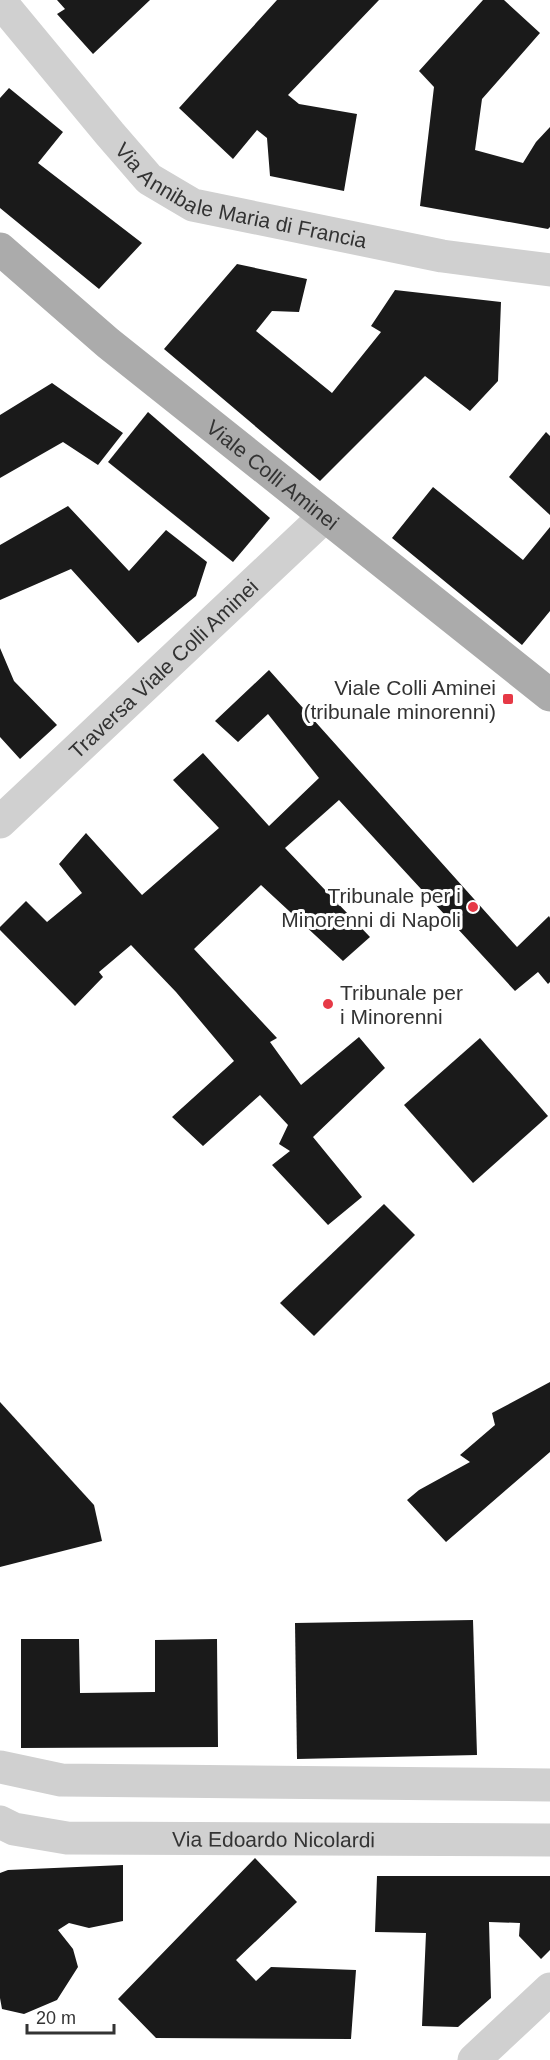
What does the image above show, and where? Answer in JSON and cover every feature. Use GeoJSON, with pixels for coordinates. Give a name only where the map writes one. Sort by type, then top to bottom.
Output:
{"type":"FeatureCollection","features":[{"type":"Feature","properties":{"kind":"main road","name":"Viale Colli Aminei"},"geometry":{"type":"LineString","coordinates":[[0,249],[108,343],[549,691]]}},
{"type":"Feature","properties":{"kind":"street","name":"Via Annibale Maria di Francia"},"geometry":{"type":"LineString","coordinates":[[0,1],[149,179],[193,205],[442,256],[550,270]]}},
{"type":"Feature","properties":{"kind":"street","name":"Traversa Viale Colli Aminei"},"geometry":{"type":"LineString","coordinates":[[0,822],[325,516]]}},
{"type":"Feature","properties":{"kind":"street"},"geometry":{"type":"LineString","coordinates":[[0,1767],[61,1780],[550,1785]]}},
{"type":"Feature","properties":{"kind":"street","name":"Via Edoardo Nicolardi"},"geometry":{"type":"LineString","coordinates":[[0,1822],[14,1829],[67,1838],[550,1840]]}},
{"type":"Feature","properties":{"kind":"street"},"geometry":{"type":"LineString","coordinates":[[474,2060],[550,1989]]}},
{"type":"Feature","properties":{"kind":"building"},"geometry":{"type":"Polygon","coordinates":[[[57,0],[150,0],[93,54],[57,14],[65,9],[57,0]]]}},
{"type":"Feature","properties":{"kind":"building"},"geometry":{"type":"Polygon","coordinates":[[[277,0],[379,0],[288,95],[299,104],[357,114],[344,191],[270,176],[267,138],[257,130],[233,159],[179,108],[277,0]]]}},
{"type":"Feature","properties":{"kind":"building"},"geometry":{"type":"Polygon","coordinates":[[[483,0],[504,0],[540,33],[482,99],[475,150],[523,163],[536,142],[550,127],[550,227],[548,229],[420,206],[434,87],[419,71],[483,0]]]}},
{"type":"Feature","properties":{"kind":"building"},"geometry":{"type":"Polygon","coordinates":[[[9,88],[63,132],[38,163],[142,243],[99,289],[0,208],[0,98],[9,88]]]}},
{"type":"Feature","properties":{"kind":"building"},"geometry":{"type":"Polygon","coordinates":[[[237,264],[307,279],[299,312],[272,311],[256,331],[332,393],[381,332],[371,326],[395,290],[501,302],[498,381],[470,411],[425,376],[320,481],[164,349],[237,264]]]}},
{"type":"Feature","properties":{"kind":"building"},"geometry":{"type":"Polygon","coordinates":[[[52,383],[123,433],[98,465],[63,442],[0,478],[0,415],[52,383]]]}},
{"type":"Feature","properties":{"kind":"building"},"geometry":{"type":"Polygon","coordinates":[[[148,412],[270,518],[233,562],[108,462],[148,412]]]}},
{"type":"Feature","properties":{"kind":"building"},"geometry":{"type":"Polygon","coordinates":[[[546,432],[550,436],[550,515],[509,477],[546,432]]]}},
{"type":"Feature","properties":{"kind":"building"},"geometry":{"type":"Polygon","coordinates":[[[433,487],[523,560],[550,527],[550,611],[522,645],[392,538],[433,487]]]}},
{"type":"Feature","properties":{"kind":"building"},"geometry":{"type":"Polygon","coordinates":[[[68,506],[129,571],[166,530],[207,562],[196,596],[138,643],[71,569],[0,600],[0,545],[68,506]]]}},
{"type":"Feature","properties":{"kind":"building"},"geometry":{"type":"Polygon","coordinates":[[[0,648],[14,681],[57,725],[20,759],[0,737],[0,648]]]}},
{"type":"Feature","properties":{"kind":"building"},"geometry":{"type":"Polygon","coordinates":[[[269,670],[517,947],[549,916],[550,918],[550,982],[548,984],[538,972],[515,991],[339,800],[285,848],[370,937],[343,961],[261,885],[194,949],[277,1038],[270,1042],[301,1085],[359,1037],[385,1068],[313,1137],[362,1197],[328,1225],[272,1165],[290,1151],[279,1144],[288,1125],[260,1095],[203,1146],[172,1117],[234,1061],[176,992],[131,945],[99,972],[103,977],[75,1006],[0,930],[0,927],[26,901],[47,922],[82,893],[59,864],[86,833],[142,895],[219,828],[173,780],[203,753],[269,826],[319,778],[268,714],[238,742],[215,721],[269,670]]]}},
{"type":"Feature","properties":{"kind":"building"},"geometry":{"type":"Polygon","coordinates":[[[480,1038],[548,1116],[473,1183],[404,1105],[480,1038]]]}},
{"type":"Feature","properties":{"kind":"building"},"geometry":{"type":"Polygon","coordinates":[[[384,1204],[415,1235],[314,1336],[280,1303],[384,1204]]]}},
{"type":"Feature","properties":{"kind":"building"},"geometry":{"type":"Polygon","coordinates":[[[550,1382],[550,1452],[446,1542],[407,1500],[419,1490],[470,1462],[460,1455],[495,1425],[492,1413],[550,1382]]]}},
{"type":"Feature","properties":{"kind":"building"},"geometry":{"type":"Polygon","coordinates":[[[0,1402],[94,1505],[102,1541],[0,1567],[0,1402]]]}},
{"type":"Feature","properties":{"kind":"building"},"geometry":{"type":"Polygon","coordinates":[[[473,1620],[477,1755],[297,1759],[295,1623],[473,1620]]]}},
{"type":"Feature","properties":{"kind":"building"},"geometry":{"type":"Polygon","coordinates":[[[21,1639],[79,1639],[80,1693],[155,1692],[155,1640],[217,1639],[218,1747],[21,1748],[21,1639]]]}},
{"type":"Feature","properties":{"kind":"building"},"geometry":{"type":"Polygon","coordinates":[[[255,1858],[297,1902],[236,1960],[256,1981],[271,1967],[356,1970],[351,2039],[156,2038],[118,1999],[255,1858]]]}},
{"type":"Feature","properties":{"kind":"building"},"geometry":{"type":"Polygon","coordinates":[[[123,1865],[123,1921],[89,1928],[69,1923],[58,1930],[73,1949],[78,1967],[57,2000],[24,2014],[2,2009],[0,1998],[0,1873],[8,1870],[123,1865]]]}},
{"type":"Feature","properties":{"kind":"building"},"geometry":{"type":"Polygon","coordinates":[[[377,1876],[550,1876],[550,1950],[541,1959],[519,1936],[520,1923],[489,1922],[491,1998],[458,2027],[422,2026],[426,1933],[375,1932],[377,1876]]]}},
{"type":"Feature","properties":{"kind":"place","name":"Viale Colli Aminei (tribunale minorenni)"},"geometry":{"type":"Point","coordinates":[508,699]}},
{"type":"Feature","properties":{"kind":"place","name":"Tribunale per i Minorenni di Napoli"},"geometry":{"type":"Point","coordinates":[473,907]}},
{"type":"Feature","properties":{"kind":"place","name":"Tribunale per i Minorenni"},"geometry":{"type":"Point","coordinates":[328,1004]}}]}
